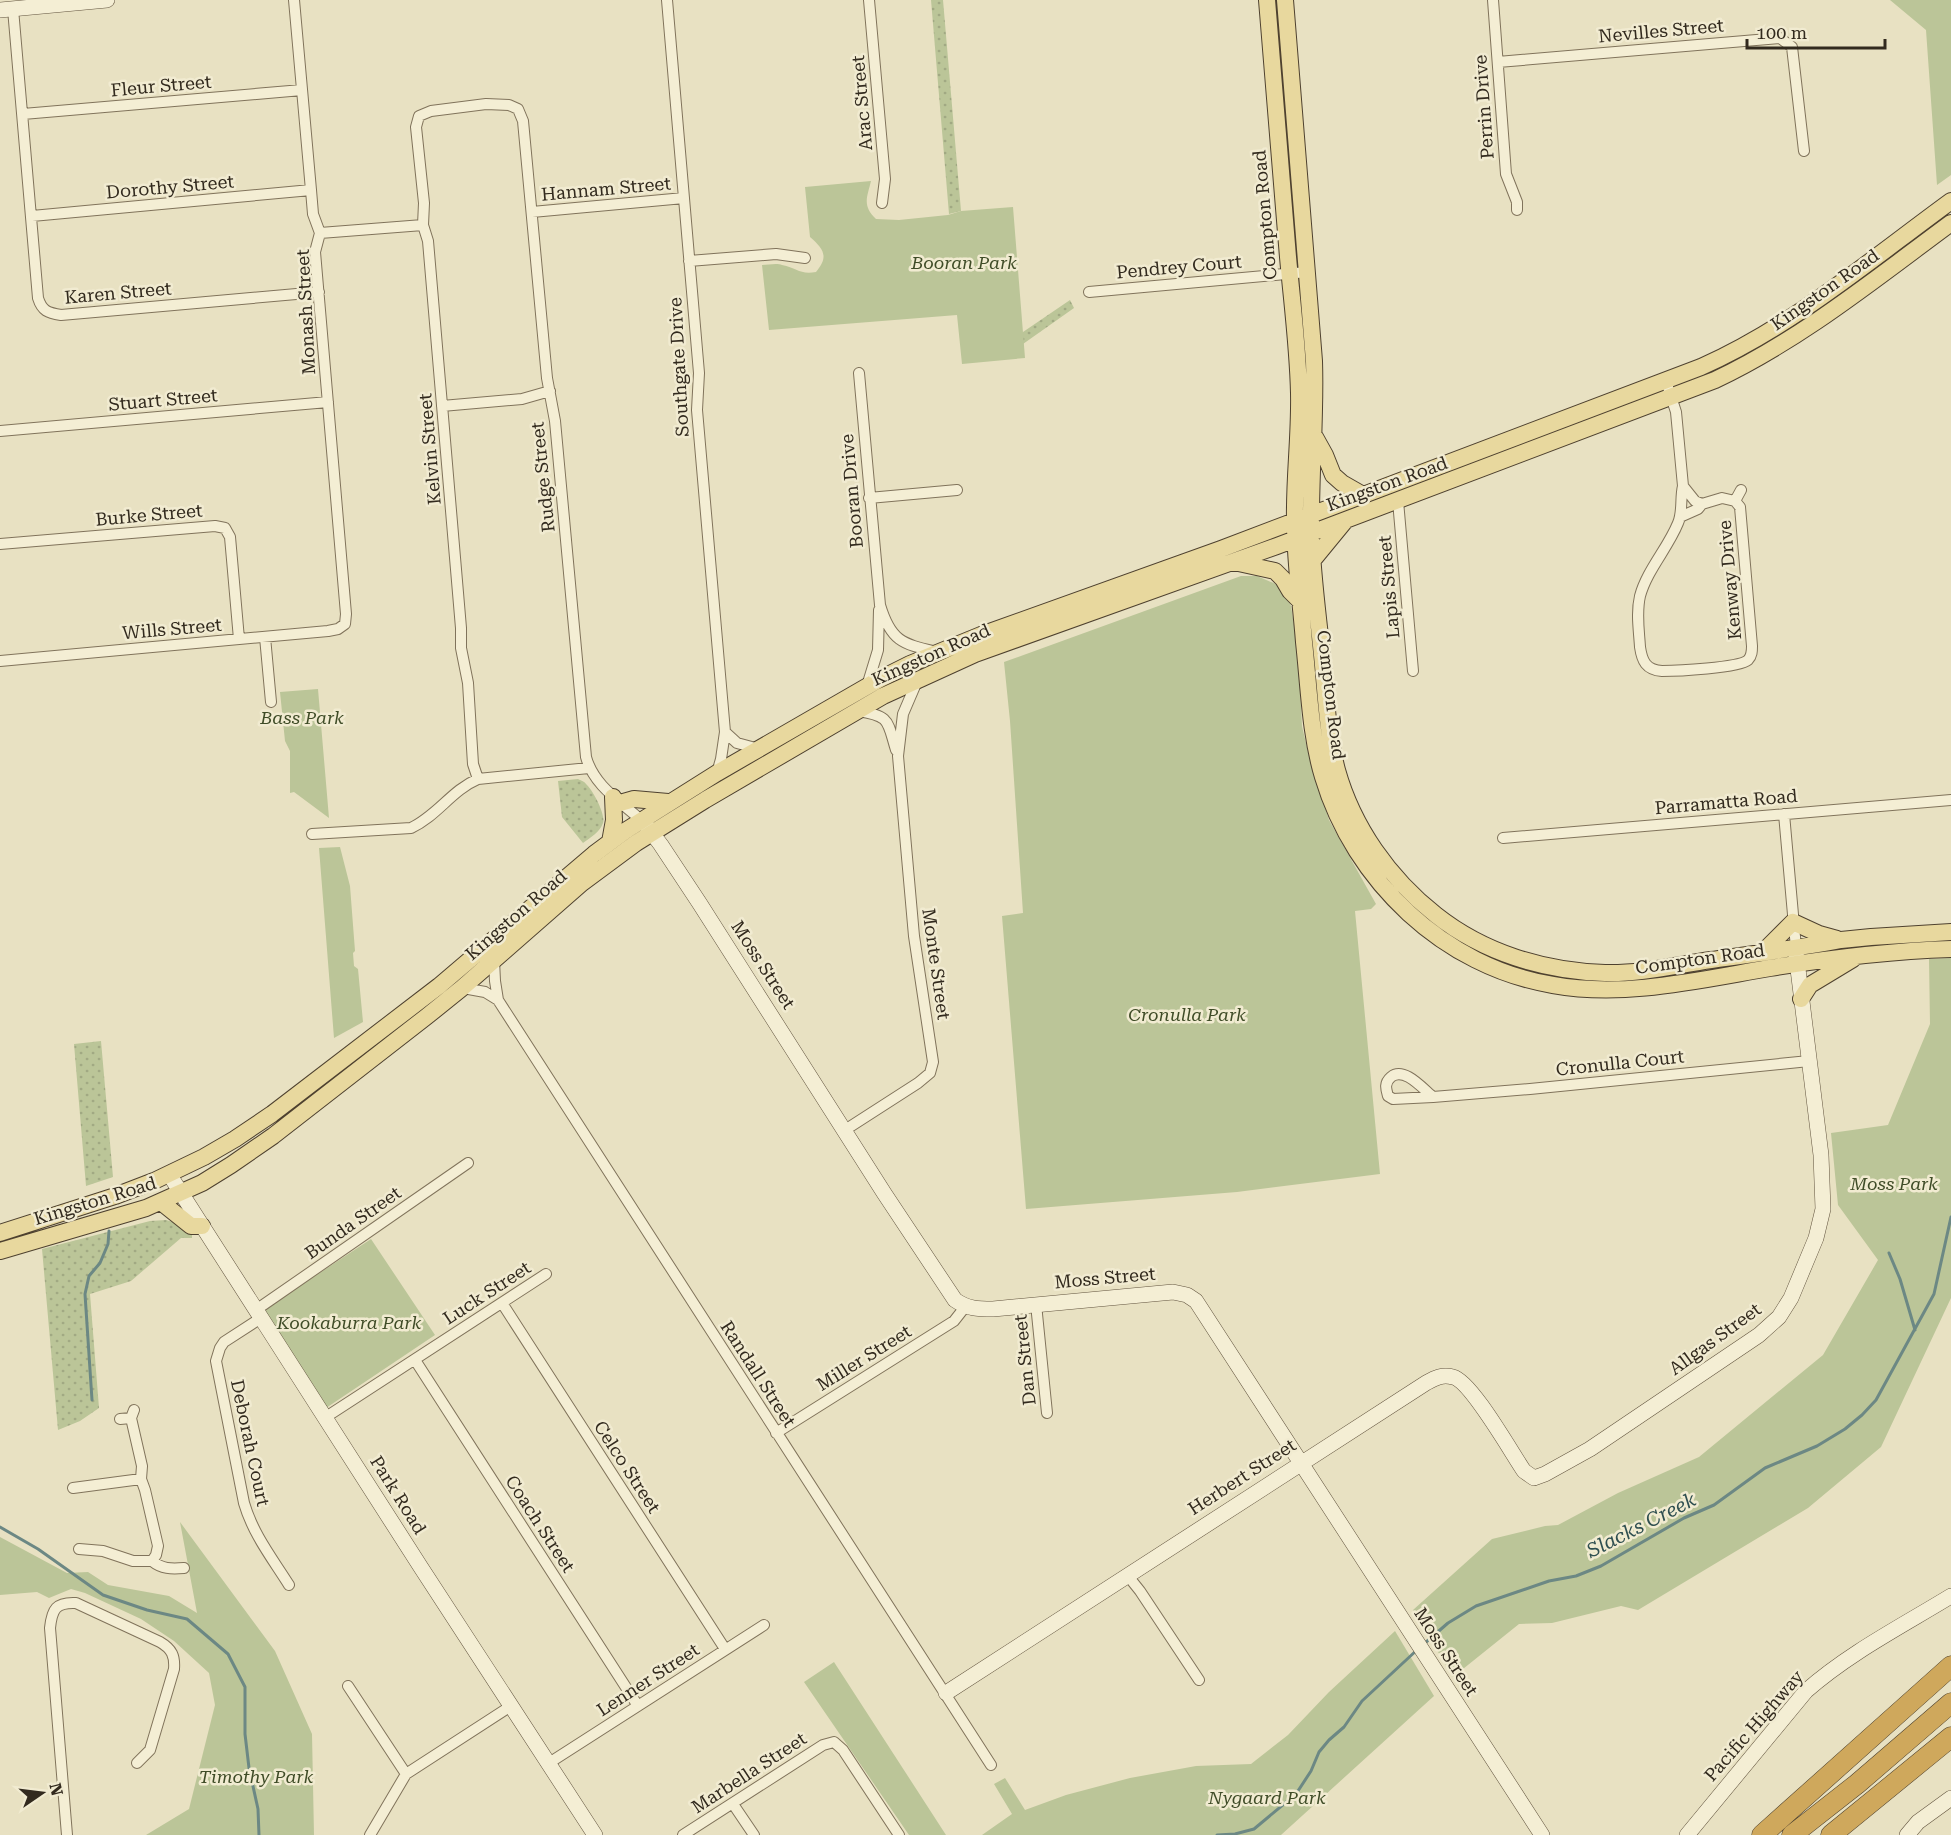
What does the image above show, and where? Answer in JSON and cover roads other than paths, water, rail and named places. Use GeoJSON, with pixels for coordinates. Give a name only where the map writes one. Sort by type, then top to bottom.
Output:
{"type":"FeatureCollection","features":[{"type":"Feature","properties":{"kind":"highway"},"geometry":{"type":"LineString","coordinates":[[1762,1835],[1951,1666]]}},
{"type":"Feature","properties":{"kind":"highway"},"geometry":{"type":"LineString","coordinates":[[1792,1835],[1857,1784],[1951,1703]]}},
{"type":"Feature","properties":{"kind":"highway"},"geometry":{"type":"LineString","coordinates":[[1832,1835],[1951,1737]]}},
{"type":"Feature","properties":{"kind":"highway"},"geometry":{"type":"LineString","coordinates":[[1832,1835],[1854,1829],[1951,1755]]}},
{"type":"Feature","properties":{"kind":"main road","name":"Compton Road"},"geometry":{"type":"LineString","coordinates":[[1267,0],[1299,393],[1294,521],[1315,746],[1322,776],[1332,803],[1352,845],[1375,878],[1400,906],[1432,933],[1485,964],[1546,984],[1587,990],[1647,987],[1797,956],[1841,940],[1951,932]]}},
{"type":"Feature","properties":{"kind":"main road","name":"Compton Road"},"geometry":{"type":"LineString","coordinates":[[1285,0],[1314,361],[1311,533],[1330,736],[1342,786],[1357,820],[1377,853],[1399,882],[1448,924],[1482,944],[1523,961],[1565,970],[1625,973],[1762,953],[1797,956],[1951,949]]}},
{"type":"Feature","properties":{"kind":"main road","name":"Kingston Road"},"geometry":{"type":"LineString","coordinates":[[0,1233],[115,1196],[169,1174],[219,1149],[272,1114],[454,974],[610,842],[647,826],[857,711],[918,679],[985,651],[1398,501],[1669,389],[1772,330],[1951,201]]}},
{"type":"Feature","properties":{"kind":"main road","name":"Kingston Road"},"geometry":{"type":"LineString","coordinates":[[0,1251],[128,1215],[181,1193],[214,1176],[273,1136],[463,988],[647,826],[668,802],[867,686],[937,652],[1143,578],[1363,495],[1669,389],[1715,380],[1786,342],[1951,223]]}},
{"type":"Feature","properties":{"kind":"main road"},"geometry":{"type":"LineString","coordinates":[[1314,436],[1333,475],[1363,495]]}},
{"type":"Feature","properties":{"kind":"main road"},"geometry":{"type":"LineString","coordinates":[[1313,560],[1346,520]]}},
{"type":"Feature","properties":{"kind":"main road"},"geometry":{"type":"LineString","coordinates":[[1234,562],[1275,571],[1300,601]]}},
{"type":"Feature","properties":{"kind":"main road"},"geometry":{"type":"LineString","coordinates":[[610,842],[617,800],[668,802]]}},
{"type":"Feature","properties":{"kind":"main road"},"geometry":{"type":"LineString","coordinates":[[1762,953],[1793,922],[1819,934],[1841,940]]}},
{"type":"Feature","properties":{"kind":"main road"},"geometry":{"type":"LineString","coordinates":[[1801,999],[1810,985],[1862,954]]}},
{"type":"Feature","properties":{"kind":"main road"},"geometry":{"type":"LineString","coordinates":[[161,1202],[191,1226],[202,1226]]}},
{"type":"Feature","properties":{"kind":"street"},"geometry":{"type":"LineString","coordinates":[[6,9],[107,0]]}},
{"type":"Feature","properties":{"kind":"street","name":"Monash Street"},"geometry":{"type":"LineString","coordinates":[[294,0],[310,190],[313,214],[320,233],[315,252],[346,614],[345,624]]}},
{"type":"Feature","properties":{"kind":"street","name":"Southgate Drive"},"geometry":{"type":"LineString","coordinates":[[667,0],[699,373],[697,410],[724,732],[717,773]]}},
{"type":"Feature","properties":{"kind":"street","name":"Arac Street"},"geometry":{"type":"LineString","coordinates":[[869,0],[885,179],[882,203]]}},
{"type":"Feature","properties":{"kind":"street","name":"Perrin Drive"},"geometry":{"type":"LineString","coordinates":[[1493,0],[1506,174],[1517,202],[1517,210]]}},
{"type":"Feature","properties":{"kind":"street","name":"Karen Street"},"geometry":{"type":"LineString","coordinates":[[6,9],[23,114],[40,306],[48,313],[61,315],[319,292]]}},
{"type":"Feature","properties":{"kind":"street","name":"Nevilles Street"},"geometry":{"type":"LineString","coordinates":[[1498,62],[1780,38],[1792,47],[1804,151]]}},
{"type":"Feature","properties":{"kind":"street","name":"Fleur Street"},"geometry":{"type":"LineString","coordinates":[[23,114],[302,90]]}},
{"type":"Feature","properties":{"kind":"street","name":"Kelvin Street"},"geometry":{"type":"LineString","coordinates":[[478,779],[473,764],[468,683],[461,648],[452,506],[446,470],[428,241],[423,225],[424,203],[416,126],[419,116],[431,111],[486,104],[508,105],[518,110]]}},
{"type":"Feature","properties":{"kind":"street","name":"Rudge Street"},"geometry":{"type":"LineString","coordinates":[[518,110],[523,122],[547,378],[555,421],[584,746],[589,768],[617,800],[647,826]]}},
{"type":"Feature","properties":{"kind":"street","name":"Dorothy Street"},"geometry":{"type":"LineString","coordinates":[[32,216],[310,190]]}},
{"type":"Feature","properties":{"kind":"street","name":"Hannam Street"},"geometry":{"type":"LineString","coordinates":[[532,212],[684,198]]}},
{"type":"Feature","properties":{"kind":"street"},"geometry":{"type":"LineString","coordinates":[[320,233],[423,225]]}},
{"type":"Feature","properties":{"kind":"street"},"geometry":{"type":"LineString","coordinates":[[689,261],[776,254],[805,258]]}},
{"type":"Feature","properties":{"kind":"street","name":"Pendrey Court"},"geometry":{"type":"LineString","coordinates":[[1089,292],[1307,273]]}},
{"type":"Feature","properties":{"kind":"street","name":"Booran Drive"},"geometry":{"type":"LineString","coordinates":[[859,373],[880,605],[887,625],[899,639],[914,647],[937,652]]}},
{"type":"Feature","properties":{"kind":"street","name":"Kenway Drive"},"geometry":{"type":"LineString","coordinates":[[1669,389],[1677,418],[1683,486],[1680,498],[1680,518],[1646,581],[1640,598],[1638,614],[1642,660],[1646,670],[1670,671],[1751,661],[1752,639],[1740,507],[1735,501],[1722,498],[1702,504],[1698,509],[1680,518]]}},
{"type":"Feature","properties":{"kind":"street"},"geometry":{"type":"LineString","coordinates":[[442,406],[522,399],[550,391]]}},
{"type":"Feature","properties":{"kind":"street","name":"Stuart Street"},"geometry":{"type":"LineString","coordinates":[[0,431],[328,402]]}},
{"type":"Feature","properties":{"kind":"street","name":"Kenway Drive"},"geometry":{"type":"LineString","coordinates":[[1683,486],[1695,501],[1702,504]]}},
{"type":"Feature","properties":{"kind":"street"},"geometry":{"type":"LineString","coordinates":[[869,498],[957,490]]}},
{"type":"Feature","properties":{"kind":"street","name":"Kenway Drive"},"geometry":{"type":"LineString","coordinates":[[1735,501],[1741,490]]}},
{"type":"Feature","properties":{"kind":"street","name":"Lapis Street"},"geometry":{"type":"LineString","coordinates":[[1398,501],[1413,671]]}},
{"type":"Feature","properties":{"kind":"street","name":"Burke Street"},"geometry":{"type":"LineString","coordinates":[[0,544],[215,526],[225,528],[230,537],[239,639]]}},
{"type":"Feature","properties":{"kind":"street","name":"Booran Drive"},"geometry":{"type":"LineString","coordinates":[[867,686],[878,650],[880,605]]}},
{"type":"Feature","properties":{"kind":"street","name":"Wills Street"},"geometry":{"type":"LineString","coordinates":[[0,661],[338,630],[345,624]]}},
{"type":"Feature","properties":{"kind":"street"},"geometry":{"type":"LineString","coordinates":[[265,637],[271,702]]}},
{"type":"Feature","properties":{"kind":"street","name":"Monte Street"},"geometry":{"type":"LineString","coordinates":[[845,1130],[918,1083],[930,1073],[933,1062],[914,936],[898,756],[903,714],[918,679]]}},
{"type":"Feature","properties":{"kind":"street","name":"Monte Street"},"geometry":{"type":"LineString","coordinates":[[857,711],[875,713],[884,717],[898,756]]}},
{"type":"Feature","properties":{"kind":"street"},"geometry":{"type":"LineString","coordinates":[[724,732],[737,743],[759,749]]}},
{"type":"Feature","properties":{"kind":"street"},"geometry":{"type":"LineString","coordinates":[[312,834],[411,828],[424,822],[468,783],[478,779],[589,768]]}},
{"type":"Feature","properties":{"kind":"street","name":"Parramatta Road"},"geometry":{"type":"LineString","coordinates":[[1503,838],[1951,800]]}},
{"type":"Feature","properties":{"kind":"street"},"geometry":{"type":"LineString","coordinates":[[1784,814],[1797,956]]}},
{"type":"Feature","properties":{"kind":"street","name":"Moss Street"},"geometry":{"type":"LineString","coordinates":[[647,826],[694,895],[955,1300],[965,1307],[993,1309],[1173,1292],[1192,1297],[1542,1835]]}},
{"type":"Feature","properties":{"kind":"street","name":"Allgas Street"},"geometry":{"type":"LineString","coordinates":[[1534,1478],[1590,1449],[1759,1335],[1779,1317],[1786,1307],[1816,1238],[1823,1209],[1821,1155],[1797,956]]}},
{"type":"Feature","properties":{"kind":"street","name":"Randall Street"},"geometry":{"type":"LineString","coordinates":[[494,960],[498,1000],[991,1765]]}},
{"type":"Feature","properties":{"kind":"street"},"geometry":{"type":"LineString","coordinates":[[463,988],[485,992],[498,1000]]}},
{"type":"Feature","properties":{"kind":"street","name":"Cronulla Court"},"geometry":{"type":"LineString","coordinates":[[1433,1097],[1809,1061]]}},
{"type":"Feature","properties":{"kind":"street","name":"Bunda Street"},"geometry":{"type":"LineString","coordinates":[[258,1314],[468,1163]]}},
{"type":"Feature","properties":{"kind":"street","name":"Park Road"},"geometry":{"type":"LineString","coordinates":[[169,1174],[595,1835]]}},
{"type":"Feature","properties":{"kind":"street","name":"Luck Street"},"geometry":{"type":"LineString","coordinates":[[326,1418],[546,1274]]}},
{"type":"Feature","properties":{"kind":"street","name":"Celco Street"},"geometry":{"type":"LineString","coordinates":[[502,1304],[725,1649]]}},
{"type":"Feature","properties":{"kind":"street","name":"Dan Street"},"geometry":{"type":"LineString","coordinates":[[1036,1304],[1047,1413]]}},
{"type":"Feature","properties":{"kind":"street","name":"Miller Street"},"geometry":{"type":"LineString","coordinates":[[776,1433],[954,1321],[965,1307]]}},
{"type":"Feature","properties":{"kind":"street","name":"Deborah Court"},"geometry":{"type":"LineString","coordinates":[[258,1314],[224,1342],[216,1361],[243,1503],[255,1533],[289,1585]]}},
{"type":"Feature","properties":{"kind":"street","name":"Coach Street"},"geometry":{"type":"LineString","coordinates":[[415,1360],[638,1706]]}},
{"type":"Feature","properties":{"kind":"street","name":"Herbert Street"},"geometry":{"type":"LineString","coordinates":[[946,1693],[1300,1462],[1426,1383],[1442,1376],[1456,1377],[1471,1391],[1524,1471],[1534,1478]]}},
{"type":"Feature","properties":{"kind":"street"},"geometry":{"type":"LineString","coordinates":[[120,1419],[133,1414],[142,1466],[141,1479],[158,1546],[152,1561]]}},
{"type":"Feature","properties":{"kind":"street"},"geometry":{"type":"LineString","coordinates":[[74,1488],[141,1479]]}},
{"type":"Feature","properties":{"kind":"street"},"geometry":{"type":"LineString","coordinates":[[79,1549],[103,1551],[133,1561],[152,1561],[169,1569],[184,1568]]}},
{"type":"Feature","properties":{"kind":"street"},"geometry":{"type":"LineString","coordinates":[[1128,1576],[1199,1680]]}},
{"type":"Feature","properties":{"kind":"street","name":"Pacific Highway"},"geometry":{"type":"LineString","coordinates":[[1687,1835],[1806,1691],[1824,1675],[1859,1652],[1951,1596]]}},
{"type":"Feature","properties":{"kind":"street"},"geometry":{"type":"LineString","coordinates":[[67,1835],[50,1628],[51,1616],[56,1607],[65,1602],[76,1603],[160,1642],[169,1647],[175,1657],[174,1670],[150,1750],[137,1763]]}},
{"type":"Feature","properties":{"kind":"street","name":"Lenner Street"},"geometry":{"type":"LineString","coordinates":[[549,1763],[764,1624]]}},
{"type":"Feature","properties":{"kind":"street"},"geometry":{"type":"LineString","coordinates":[[348,1686],[406,1774]]}},
{"type":"Feature","properties":{"kind":"street"},"geometry":{"type":"LineString","coordinates":[[370,1835],[406,1774],[512,1706]]}},
{"type":"Feature","properties":{"kind":"street","name":"Marbella Street"},"geometry":{"type":"LineString","coordinates":[[683,1835],[823,1745],[834,1743],[843,1750],[899,1835]]}},
{"type":"Feature","properties":{"kind":"street"},"geometry":{"type":"LineString","coordinates":[[1908,1834],[1918,1822],[1951,1798]]}},
{"type":"Feature","properties":{"kind":"street"},"geometry":{"type":"LineString","coordinates":[[734,1804],[754,1835]]}},
{"type":"Feature","properties":{"kind":"street"},"geometry":{"type":"LineString","coordinates":[[1908,1834],[1922,1830],[1951,1810]]}},
{"type":"Feature","properties":{"kind":"waterway","name":"Slacks Creek"},"geometry":{"type":"LineString","coordinates":[[1425,1643],[1448,1623],[1476,1606],[1549,1581],[1576,1576],[1601,1566],[1684,1518],[1714,1505],[1765,1468],[1817,1446],[1845,1429],[1876,1400],[1934,1294],[1951,1217]]}},
{"type":"Feature","properties":{"kind":"waterway"},"geometry":{"type":"LineString","coordinates":[[92,1400],[85,1294],[89,1276],[100,1263],[108,1244],[109,1231]]}},
{"type":"Feature","properties":{"kind":"waterway"},"geometry":{"type":"LineString","coordinates":[[1889,1253],[1900,1279],[1915,1330]]}},
{"type":"Feature","properties":{"kind":"waterway"},"geometry":{"type":"LineString","coordinates":[[0,1527],[38,1549],[103,1595],[147,1610],[187,1619],[228,1654],[245,1687],[245,1734],[249,1768],[258,1809],[259,1835]]}},
{"type":"Feature","properties":{"kind":"waterway","name":"Slacks Creek"},"geometry":{"type":"LineString","coordinates":[[1217,1835],[1235,1834],[1254,1829],[1296,1794],[1311,1771],[1319,1752],[1329,1740],[1344,1727],[1362,1701],[1418,1649]]}},
{"type":"Feature","properties":{"kind":"park label","name":"Booran Park"},"geometry":{"type":"Point","coordinates":[964,263]}},
{"type":"Feature","properties":{"kind":"park label","name":"Bass Park"},"geometry":{"type":"Point","coordinates":[302,718]}},
{"type":"Feature","properties":{"kind":"park label","name":"Cronulla Park"},"geometry":{"type":"Point","coordinates":[1187,1015]}},
{"type":"Feature","properties":{"kind":"park label","name":"Moss Park"},"geometry":{"type":"Point","coordinates":[1894,1184]}},
{"type":"Feature","properties":{"kind":"park label","name":"Kookaburra Park"},"geometry":{"type":"Point","coordinates":[349,1323]}},
{"type":"Feature","properties":{"kind":"park label","name":"Timothy Park"},"geometry":{"type":"Point","coordinates":[256,1777]}},
{"type":"Feature","properties":{"kind":"park label","name":"Nygaard Park"},"geometry":{"type":"Point","coordinates":[1267,1798]}}]}
